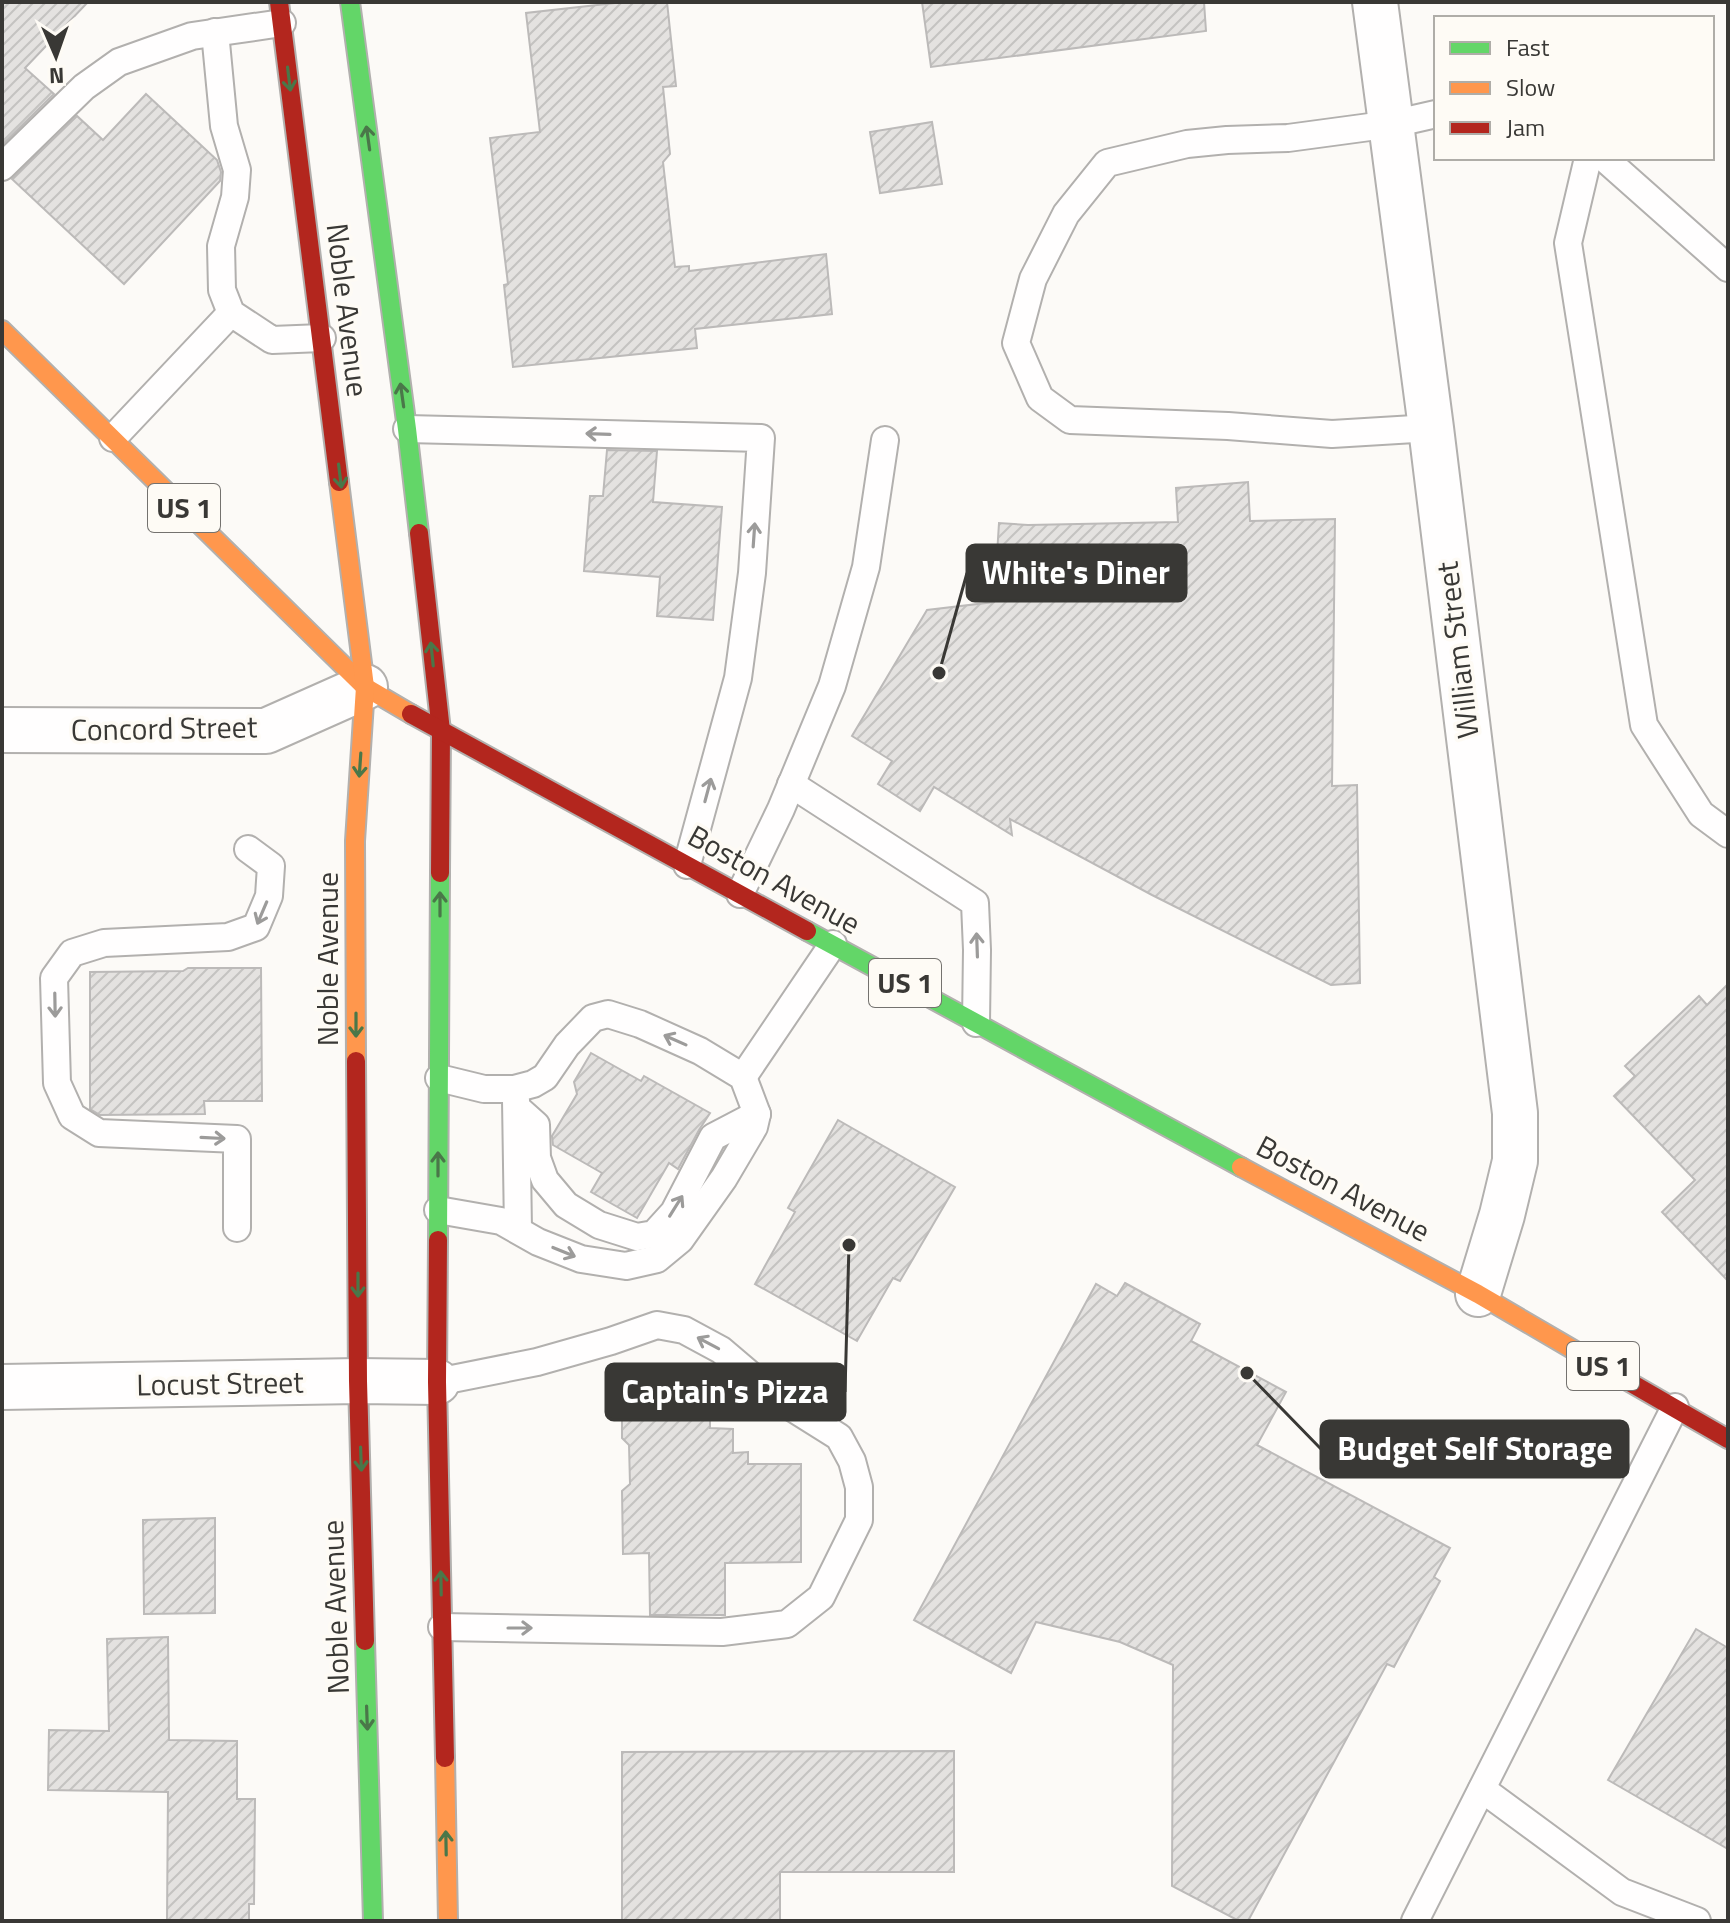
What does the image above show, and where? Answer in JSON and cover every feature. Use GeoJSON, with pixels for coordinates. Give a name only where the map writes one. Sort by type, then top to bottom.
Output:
{"type":"FeatureCollection","features":[{"type":"Feature","properties":{"kind":"main road","name":"Noble Avenue"},"geometry":{"type":"LineString","coordinates":[[350,2],[407,429],[441,731],[437,1382],[448,1921]]}},
{"type":"Feature","properties":{"kind":"main road","name":"Noble Avenue"},"geometry":{"type":"LineString","coordinates":[[281,13],[365,687],[355,841],[358,1381],[373,1921]]}},
{"type":"Feature","properties":{"kind":"main road","name":"Boston Avenue"},"geometry":{"type":"LineString","coordinates":[[2,330],[365,687],[976,1023],[1478,1294],[1728,1439]]}},
{"type":"Feature","properties":{"kind":"street","name":"William Street"},"geometry":{"type":"LineString","coordinates":[[1375,2],[1515,1113],[1515,1161],[1478,1294]]}},
{"type":"Feature","properties":{"kind":"street","name":"Concord Street"},"geometry":{"type":"LineString","coordinates":[[2,730],[266,731],[365,687]]}},
{"type":"Feature","properties":{"kind":"street","name":"Locust Street"},"geometry":{"type":"LineString","coordinates":[[2,1387],[437,1382]]}},
{"type":"Feature","properties":{"kind":"lane"},"geometry":{"type":"LineString","coordinates":[[2,167],[84,87],[119,62],[192,36],[281,13]]}},
{"type":"Feature","properties":{"kind":"lane"},"geometry":{"type":"LineString","coordinates":[[215,32],[224,126],[237,170],[235,197],[221,246],[222,290],[231,313],[272,340],[322,338]]}},
{"type":"Feature","properties":{"kind":"lane"},"geometry":{"type":"LineString","coordinates":[[1431,428],[1332,434],[1228,426],[1070,420],[1040,398],[1016,343],[1033,279],[1059,227],[1107,163],[1187,144],[1288,138],[1392,124],[1434,114]]}},
{"type":"Feature","properties":{"kind":"lane"},"geometry":{"type":"LineString","coordinates":[[1588,160],[1568,243],[1644,725],[1701,814],[1728,834]]}},
{"type":"Feature","properties":{"kind":"lane"},"geometry":{"type":"LineString","coordinates":[[1606,160],[1728,268]]}},
{"type":"Feature","properties":{"kind":"lane"},"geometry":{"type":"LineString","coordinates":[[113,438],[231,313]]}},
{"type":"Feature","properties":{"kind":"lane"},"geometry":{"type":"LineString","coordinates":[[407,429],[761,438],[752,573],[738,678],[687,865]]}},
{"type":"Feature","properties":{"kind":"lane"},"geometry":{"type":"LineString","coordinates":[[740,894],[832,686],[866,567],[885,440]]}},
{"type":"Feature","properties":{"kind":"lane"},"geometry":{"type":"LineString","coordinates":[[791,784],[975,903],[976,1023]]}},
{"type":"Feature","properties":{"kind":"lane"},"geometry":{"type":"LineString","coordinates":[[237,1228],[237,1139],[99,1133],[72,1116],[57,1083],[54,978],[72,953],[104,943],[228,937],[256,927],[269,896],[271,866],[248,849]]}},
{"type":"Feature","properties":{"kind":"lane"},"geometry":{"type":"LineString","coordinates":[[743,1077],[833,944]]}},
{"type":"Feature","properties":{"kind":"lane"},"geometry":{"type":"LineString","coordinates":[[438,1210],[501,1221],[538,1242],[581,1259],[626,1266],[657,1259],[680,1240],[698,1217],[754,1127],[757,1114],[743,1077],[700,1051],[640,1024],[608,1014],[593,1018],[567,1045],[545,1077],[516,1098]]}},
{"type":"Feature","properties":{"kind":"lane"},"geometry":{"type":"LineString","coordinates":[[439,1078],[516,1098],[536,1125],[537,1158],[545,1180],[566,1205],[599,1225],[637,1237],[654,1234],[674,1212],[713,1137],[757,1114]]}},
{"type":"Feature","properties":{"kind":"lane"},"geometry":{"type":"LineString","coordinates":[[516,1098],[518,1230]]}},
{"type":"Feature","properties":{"kind":"lane"},"geometry":{"type":"LineString","coordinates":[[437,1382],[537,1362],[657,1325],[684,1330],[721,1350],[780,1400],[839,1437],[852,1461],[859,1487],[859,1520],[821,1597],[787,1624],[722,1632],[442,1627]]}},
{"type":"Feature","properties":{"kind":"lane"},"geometry":{"type":"LineString","coordinates":[[1415,1921],[1675,1407]]}},
{"type":"Feature","properties":{"kind":"lane"},"geometry":{"type":"LineString","coordinates":[[1482,1789],[1622,1892],[1697,1921]]}},
{"type":"Feature","properties":{"kind":"building"},"geometry":{"type":"Polygon","coordinates":[[[2,2],[88,2],[25,68],[54,94],[2,145],[2,2]]]}},
{"type":"Feature","properties":{"kind":"building"},"geometry":{"type":"Polygon","coordinates":[[[624,2],[667,2],[676,86],[663,87],[670,154],[663,162],[675,267],[689,266],[689,271],[826,254],[832,314],[695,329],[697,348],[513,367],[504,285],[508,284],[490,138],[540,132],[526,13],[624,2]]]}},
{"type":"Feature","properties":{"kind":"building"},"geometry":{"type":"Polygon","coordinates":[[[922,2],[1204,2],[1206,31],[931,67],[922,2]]]}},
{"type":"Feature","properties":{"kind":"building"},"geometry":{"type":"Polygon","coordinates":[[[146,94],[217,160],[220,181],[124,284],[12,179],[77,116],[103,140],[146,94]]]}},
{"type":"Feature","properties":{"kind":"building"},"geometry":{"type":"Polygon","coordinates":[[[932,122],[942,184],[880,193],[870,132],[932,122]]]}},
{"type":"Feature","properties":{"kind":"building"},"geometry":{"type":"Polygon","coordinates":[[[607,450],[657,451],[653,502],[722,507],[713,620],[657,616],[660,577],[584,571],[590,496],[603,496],[607,450]]]}},
{"type":"Feature","properties":{"kind":"building"},"geometry":{"type":"Polygon","coordinates":[[[1248,482],[1250,521],[1335,519],[1332,786],[1357,785],[1360,983],[1331,985],[1010,819],[1012,835],[934,787],[920,811],[878,784],[892,761],[852,736],[927,610],[994,602],[999,523],[1178,522],[1176,488],[1248,482]]]}},
{"type":"Feature","properties":{"kind":"building"},"geometry":{"type":"Polygon","coordinates":[[[188,968],[261,968],[262,1101],[204,1101],[205,1114],[100,1115],[90,1109],[90,972],[183,971],[188,968]]]}},
{"type":"Feature","properties":{"kind":"building"},"geometry":{"type":"Polygon","coordinates":[[[1728,984],[1728,1281],[1662,1212],[1695,1180],[1614,1096],[1635,1076],[1625,1066],[1699,996],[1707,1005],[1728,984]]]}},
{"type":"Feature","properties":{"kind":"building"},"geometry":{"type":"Polygon","coordinates":[[[591,1053],[641,1081],[644,1076],[710,1113],[678,1169],[669,1163],[637,1218],[591,1192],[602,1173],[553,1145],[552,1136],[577,1094],[574,1082],[591,1053]]]}},
{"type":"Feature","properties":{"kind":"building"},"geometry":{"type":"Polygon","coordinates":[[[838,1120],[955,1187],[900,1281],[893,1278],[857,1341],[755,1284],[795,1212],[788,1208],[838,1120]]]}},
{"type":"Feature","properties":{"kind":"building"},"geometry":{"type":"Polygon","coordinates":[[[1125,1283],[1200,1324],[1191,1341],[1286,1392],[1257,1445],[1450,1548],[1434,1577],[1440,1581],[1394,1667],[1387,1664],[1248,1921],[1239,1921],[1172,1886],[1173,1665],[1120,1642],[1036,1622],[1011,1673],[914,1620],[1096,1284],[1117,1296],[1125,1283]]]}},
{"type":"Feature","properties":{"kind":"building"},"geometry":{"type":"Polygon","coordinates":[[[622,1368],[670,1368],[670,1379],[710,1379],[710,1428],[733,1429],[733,1453],[748,1452],[748,1464],[801,1464],[801,1562],[725,1563],[725,1615],[650,1615],[649,1553],[623,1554],[622,1491],[630,1484],[629,1445],[622,1438],[622,1368]]]}},
{"type":"Feature","properties":{"kind":"building"},"geometry":{"type":"Polygon","coordinates":[[[215,1518],[215,1613],[144,1614],[143,1520],[215,1518]]]}},
{"type":"Feature","properties":{"kind":"building"},"geometry":{"type":"Polygon","coordinates":[[[1696,1629],[1728,1648],[1728,1849],[1608,1780],[1696,1629]]]}},
{"type":"Feature","properties":{"kind":"building"},"geometry":{"type":"Polygon","coordinates":[[[168,1637],[169,1740],[237,1741],[237,1799],[255,1799],[254,1904],[249,1904],[249,1921],[167,1921],[168,1792],[48,1790],[49,1730],[109,1731],[107,1639],[168,1637]]]}},
{"type":"Feature","properties":{"kind":"building"},"geometry":{"type":"Polygon","coordinates":[[[954,1751],[954,1872],[780,1872],[780,1921],[622,1921],[622,1752],[954,1751]]]}},
{"type":"Feature","properties":{"kind":"traffic: fast"},"geometry":{"type":"LineString","coordinates":[[350,2],[419,533]]}},
{"type":"Feature","properties":{"kind":"traffic: fast"},"geometry":{"type":"LineString","coordinates":[[438,1240],[440,873]]}},
{"type":"Feature","properties":{"kind":"traffic: fast"},"geometry":{"type":"LineString","coordinates":[[807,931],[1241,1167]]}},
{"type":"Feature","properties":{"kind":"traffic: fast"},"geometry":{"type":"LineString","coordinates":[[365,1641],[373,1921]]}},
{"type":"Feature","properties":{"kind":"traffic: slow"},"geometry":{"type":"LineString","coordinates":[[2,330],[365,687],[411,714]]}},
{"type":"Feature","properties":{"kind":"traffic: slow"},"geometry":{"type":"LineString","coordinates":[[339,482],[365,687],[355,841],[356,1061]]}},
{"type":"Feature","properties":{"kind":"traffic: slow"},"geometry":{"type":"LineString","coordinates":[[1241,1167],[1478,1294],[1579,1353]]}},
{"type":"Feature","properties":{"kind":"traffic: slow"},"geometry":{"type":"LineString","coordinates":[[445,1758],[448,1921]]}},
{"type":"Feature","properties":{"kind":"traffic: jam"},"geometry":{"type":"LineString","coordinates":[[279,2],[339,482]]}},
{"type":"Feature","properties":{"kind":"traffic: jam"},"geometry":{"type":"LineString","coordinates":[[419,533],[441,731],[440,873]]}},
{"type":"Feature","properties":{"kind":"traffic: jam"},"geometry":{"type":"LineString","coordinates":[[411,714],[807,931]]}},
{"type":"Feature","properties":{"kind":"traffic: jam"},"geometry":{"type":"LineString","coordinates":[[356,1061],[358,1381],[365,1641]]}},
{"type":"Feature","properties":{"kind":"traffic: jam"},"geometry":{"type":"LineString","coordinates":[[438,1240],[437,1382],[445,1758]]}},
{"type":"Feature","properties":{"kind":"traffic: jam"},"geometry":{"type":"LineString","coordinates":[[1579,1353],[1728,1439]]}},
{"type":"Feature","properties":{"kind":"place","name":"White's Diner"},"geometry":{"type":"Point","coordinates":[939,673]}},
{"type":"Feature","properties":{"kind":"place","name":"Captain's Pizza"},"geometry":{"type":"Point","coordinates":[849,1245]}},
{"type":"Feature","properties":{"kind":"place","name":"Budget Self Storage"},"geometry":{"type":"Point","coordinates":[1247,1373]}}]}
